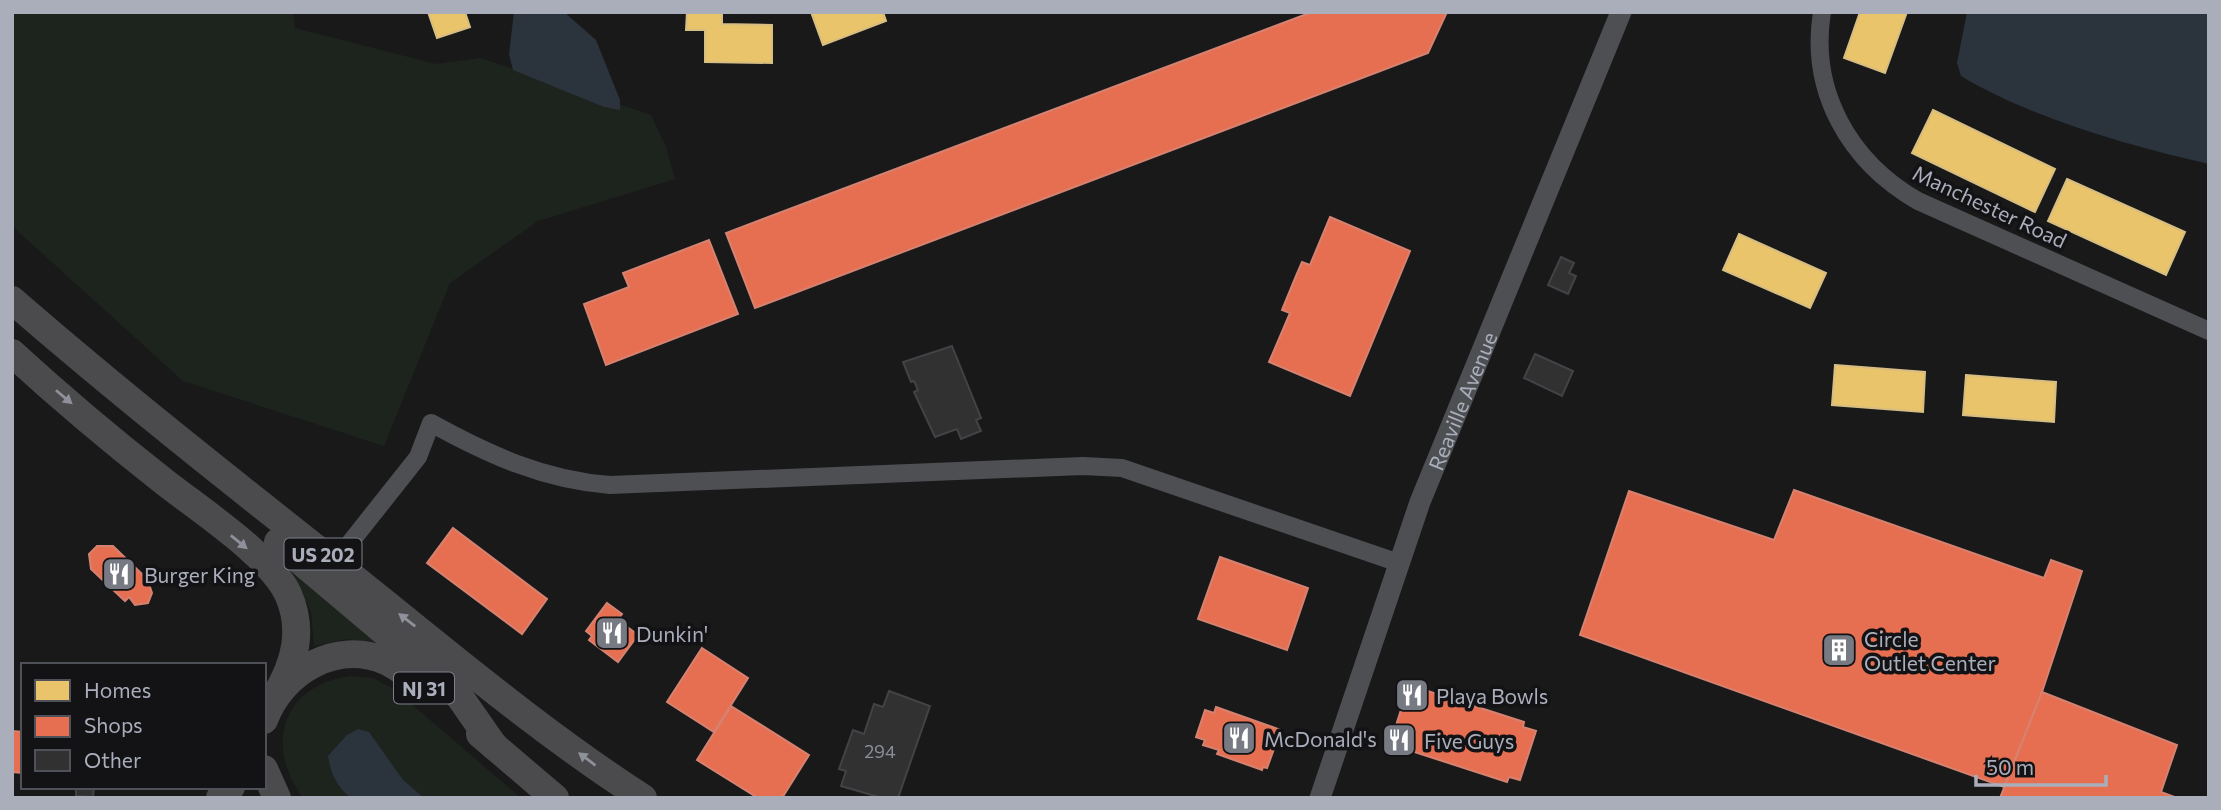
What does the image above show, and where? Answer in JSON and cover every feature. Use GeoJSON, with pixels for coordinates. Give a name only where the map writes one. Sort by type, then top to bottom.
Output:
{"type":"FeatureCollection","features":[{"type":"Feature","properties":{"kind":"highway","name":"US 202"},"geometry":{"type":"LineString","coordinates":[[12,301],[334,563],[550,732],[643,798]]}},
{"type":"Feature","properties":{"kind":"highway"},"geometry":{"type":"LineString","coordinates":[[12,301],[128,416],[457,693],[494,746]]}},
{"type":"Feature","properties":{"kind":"highway","name":"US 202"},"geometry":{"type":"LineString","coordinates":[[12,353],[251,551],[281,582],[292,607],[297,641],[291,665],[270,707]]}},
{"type":"Feature","properties":{"kind":"highway","name":"NJ 31"},"geometry":{"type":"LineString","coordinates":[[270,707],[289,679],[324,659],[372,656],[388,662],[413,678],[555,798]]}},
{"type":"Feature","properties":{"kind":"highway"},"geometry":{"type":"LineString","coordinates":[[266,773],[277,798]]}},
{"type":"Feature","properties":{"kind":"street","name":"Reaville Avenue"},"geometry":{"type":"LineString","coordinates":[[1320,798],[1420,502],[1620,12]]}},
{"type":"Feature","properties":{"kind":"street","name":"Manchester Road"},"geometry":{"type":"LineString","coordinates":[[1822,12],[1819,51],[1830,106],[1852,144],[1883,178],[1918,201],[2209,331]]}},
{"type":"Feature","properties":{"kind":"street"},"geometry":{"type":"LineString","coordinates":[[334,563],[418,457],[431,423],[516,466],[574,482],[610,485],[1083,466],[1122,468],[1399,563]]}},
{"type":"Feature","properties":{"kind":"shaded area"},"geometry":{"type":"Polygon","coordinates":[[[12,12],[293,12],[295,28],[436,64],[480,58],[651,115],[666,147],[675,179],[538,221],[450,283],[384,446],[183,381],[12,226],[12,12]]]}},
{"type":"Feature","properties":{"kind":"shaded area"},"geometry":{"type":"Polygon","coordinates":[[[514,12],[564,12],[596,40],[620,100],[620,110],[604,107],[513,70],[509,54],[514,12]]]}},
{"type":"Feature","properties":{"kind":"shaded area"},"geometry":{"type":"Polygon","coordinates":[[[1967,12],[2209,12],[2209,164],[2146,149],[2049,118],[1961,76],[1957,63],[1967,12]]]}},
{"type":"Feature","properties":{"kind":"shaded area"},"geometry":{"type":"Polygon","coordinates":[[[291,569],[375,642],[348,639],[314,646],[311,612],[291,569]]]}},
{"type":"Feature","properties":{"kind":"shaded area"},"geometry":{"type":"Polygon","coordinates":[[[351,676],[373,678],[394,689],[521,798],[303,798],[291,778],[284,758],[286,720],[295,705],[309,691],[351,676]]]}},
{"type":"Feature","properties":{"kind":"shaded area"},"geometry":{"type":"Polygon","coordinates":[[[358,729],[369,732],[403,780],[424,798],[351,798],[342,789],[335,779],[328,756],[347,735],[358,729]]]}},
{"type":"Feature","properties":{"kind":"building: Homes"},"geometry":{"type":"Polygon","coordinates":[[[428,12],[465,12],[470,27],[437,38],[428,12]]]}},
{"type":"Feature","properties":{"kind":"building: Homes"},"geometry":{"type":"Polygon","coordinates":[[[687,12],[722,12],[722,24],[772,25],[772,63],[705,62],[705,30],[686,30],[687,12]]]}},
{"type":"Feature","properties":{"kind":"building: Homes"},"geometry":{"type":"Polygon","coordinates":[[[811,12],[883,12],[886,21],[823,45],[811,12]]]}},
{"type":"Feature","properties":{"kind":"building: Homes"},"geometry":{"type":"Polygon","coordinates":[[[1860,12],[1907,12],[1885,73],[1844,58],[1860,12]]]}},
{"type":"Feature","properties":{"kind":"building: Homes"},"geometry":{"type":"Polygon","coordinates":[[[1933,110],[2055,169],[2035,212],[1912,153],[1933,110]]]}},
{"type":"Feature","properties":{"kind":"building: Homes"},"geometry":{"type":"Polygon","coordinates":[[[2067,179],[2185,232],[2166,275],[2048,221],[2067,179]]]}},
{"type":"Feature","properties":{"kind":"building: Homes"},"geometry":{"type":"Polygon","coordinates":[[[1739,234],[1826,273],[1810,308],[1723,270],[1739,234]]]}},
{"type":"Feature","properties":{"kind":"building: Homes"},"geometry":{"type":"Polygon","coordinates":[[[1835,365],[1925,372],[1923,412],[1832,405],[1835,365]]]}},
{"type":"Feature","properties":{"kind":"building: Homes"},"geometry":{"type":"Polygon","coordinates":[[[1966,375],[2056,382],[2054,422],[1963,415],[1966,375]]]}},
{"type":"Feature","properties":{"kind":"building: Shops"},"geometry":{"type":"Polygon","coordinates":[[[1312,12],[1447,12],[1428,53],[755,308],[726,233],[1312,12]]]}},
{"type":"Feature","properties":{"kind":"building: Shops"},"geometry":{"type":"Polygon","coordinates":[[[1330,217],[1410,251],[1350,396],[1269,362],[1290,313],[1282,310],[1296,276],[1302,262],[1310,265],[1330,217]]]}},
{"type":"Feature","properties":{"kind":"building: Shops"},"geometry":{"type":"Polygon","coordinates":[[[709,240],[738,314],[606,365],[584,304],[629,287],[623,273],[709,240]]]}},
{"type":"Feature","properties":{"kind":"building: Shops","name":"Circle Outlet Center"},"geometry":{"type":"Polygon","coordinates":[[[1794,490],[2044,578],[2051,560],[2082,571],[2042,692],[2004,787],[1580,635],[1629,491],[1774,540],[1794,490]]]}},
{"type":"Feature","properties":{"kind":"building: Shops"},"geometry":{"type":"Polygon","coordinates":[[[453,528],[547,599],[522,634],[427,563],[453,528]]]}},
{"type":"Feature","properties":{"kind":"building: Shops","name":"Burger King"},"geometry":{"type":"Polygon","coordinates":[[[97,546],[113,546],[147,579],[143,582],[149,584],[152,593],[148,603],[135,605],[129,597],[125,601],[91,569],[89,554],[97,546]]]}},
{"type":"Feature","properties":{"kind":"building: Shops"},"geometry":{"type":"Polygon","coordinates":[[[1220,557],[1308,588],[1287,650],[1198,619],[1220,557]]]}},
{"type":"Feature","properties":{"kind":"building: Shops","name":"Dunkin'"},"geometry":{"type":"Polygon","coordinates":[[[607,603],[622,614],[618,620],[638,635],[618,662],[589,640],[592,636],[586,631],[607,603]]]}},
{"type":"Feature","properties":{"kind":"building: Shops"},"geometry":{"type":"Polygon","coordinates":[[[702,648],[748,678],[714,732],[667,702],[702,648]]]}},
{"type":"Feature","properties":{"kind":"building: Shops"},"geometry":{"type":"Polygon","coordinates":[[[1409,685],[1524,722],[1523,727],[1536,731],[1520,780],[1509,777],[1507,782],[1390,744],[1409,685]]]}},
{"type":"Feature","properties":{"kind":"building: Shops"},"geometry":{"type":"Polygon","coordinates":[[[2042,692],[2177,745],[2161,792],[2177,798],[2000,798],[2042,692]]]}},
{"type":"Feature","properties":{"kind":"building: Shops"},"geometry":{"type":"Polygon","coordinates":[[[731,706],[809,755],[782,798],[758,798],[697,760],[731,706]]]}},
{"type":"Feature","properties":{"kind":"building: Shops","name":"McDonald's"},"geometry":{"type":"Polygon","coordinates":[[[1216,707],[1281,730],[1267,768],[1263,767],[1262,770],[1217,754],[1219,750],[1203,745],[1205,740],[1196,737],[1205,710],[1214,713],[1216,707]]]}},
{"type":"Feature","properties":{"kind":"building: Shops"},"geometry":{"type":"Polygon","coordinates":[[[12,731],[21,732],[21,773],[12,772],[12,731]]]}},
{"type":"Feature","properties":{"kind":"building: Other"},"geometry":{"type":"Polygon","coordinates":[[[1561,257],[1574,263],[1569,273],[1576,276],[1568,294],[1548,285],[1561,257]]]}},
{"type":"Feature","properties":{"kind":"building: Other"},"geometry":{"type":"Polygon","coordinates":[[[952,346],[981,418],[976,420],[981,431],[961,439],[957,429],[935,437],[914,392],[918,390],[914,381],[911,382],[903,362],[952,346]]]}},
{"type":"Feature","properties":{"kind":"building: Other"},"geometry":{"type":"Polygon","coordinates":[[[1535,354],[1573,371],[1562,396],[1524,378],[1535,354]]]}},
{"type":"Feature","properties":{"kind":"building: Other"},"geometry":{"type":"Polygon","coordinates":[[[889,691],[930,706],[898,798],[882,798],[841,786],[846,771],[839,769],[853,730],[864,734],[874,704],[883,707],[889,691]]]}},
{"type":"Feature","properties":{"kind":"building: Other"},"geometry":{"type":"Polygon","coordinates":[[[76,789],[94,789],[93,797],[76,796],[76,789]]]}},
{"type":"Feature","properties":{"kind":"place","name":"Burger King"},"geometry":{"type":"Point","coordinates":[119,574]}},
{"type":"Feature","properties":{"kind":"place","name":"Dunkin'"},"geometry":{"type":"Point","coordinates":[612,633]}},
{"type":"Feature","properties":{"kind":"place","name":"Circle Outlet Center"},"geometry":{"type":"Point","coordinates":[1839,650]}},
{"type":"Feature","properties":{"kind":"place","name":"Playa Bowls"},"geometry":{"type":"Point","coordinates":[1412,695]}},
{"type":"Feature","properties":{"kind":"place","name":"McDonald's"},"geometry":{"type":"Point","coordinates":[1239,738]}},
{"type":"Feature","properties":{"kind":"place","name":"Five Guys"},"geometry":{"type":"Point","coordinates":[1399,740]}}]}
